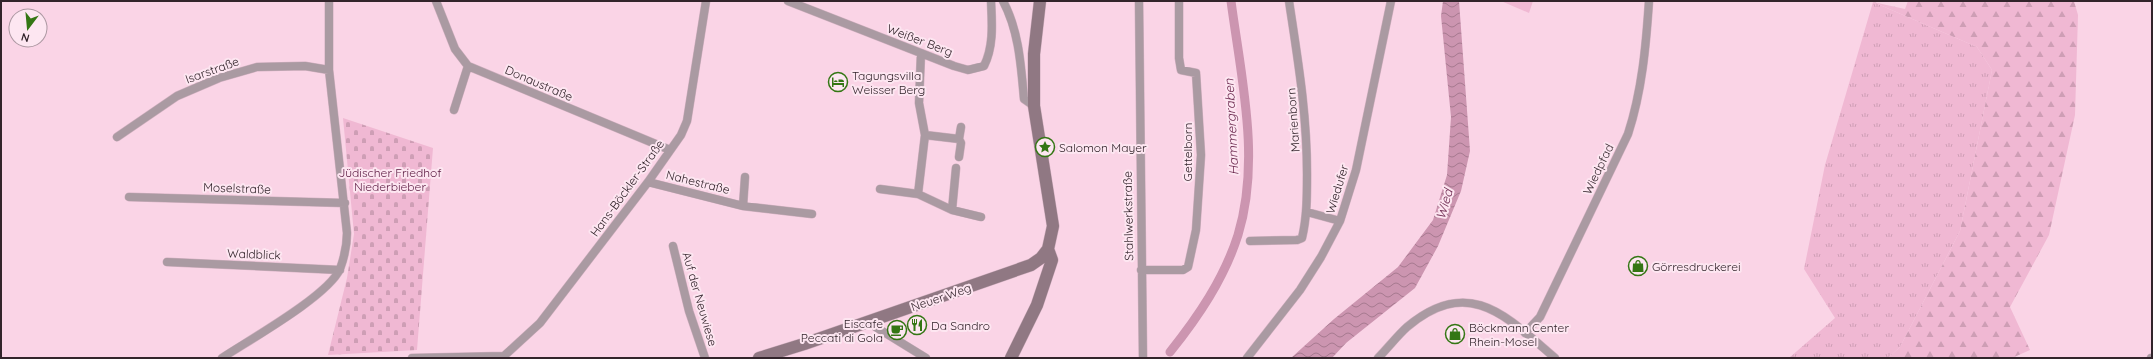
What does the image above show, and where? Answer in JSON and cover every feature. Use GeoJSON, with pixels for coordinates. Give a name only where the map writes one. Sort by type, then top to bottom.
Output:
{"type":"FeatureCollection","features":[{"type":"Feature","properties":{"kind":"main road"},"geometry":{"type":"LineString","coordinates":[[1011,358],[1037,305],[1052,260],[1048,249],[1053,226],[1034,106],[1034,54],[1040,1]]}},
{"type":"Feature","properties":{"kind":"main road","name":"Neuer Weg"},"geometry":{"type":"LineString","coordinates":[[759,358],[872,321],[1031,265],[1041,258],[1048,249]]}},
{"type":"Feature","properties":{"kind":"street"},"geometry":{"type":"LineString","coordinates":[[222,358],[322,292],[340,270],[347,243],[345,203],[329,70],[329,1]]}},
{"type":"Feature","properties":{"kind":"street"},"geometry":{"type":"LineString","coordinates":[[436,1],[455,49],[468,66],[454,110]]}},
{"type":"Feature","properties":{"kind":"street","name":"Hans-Böckler-Straße"},"geometry":{"type":"LineString","coordinates":[[504,357],[540,323],[648,182],[681,135],[687,121],[706,1]]}},
{"type":"Feature","properties":{"kind":"street","name":"Weißer Berg"},"geometry":{"type":"LineString","coordinates":[[788,1],[920,53],[968,70],[984,66],[989,51],[992,27],[991,1]]}},
{"type":"Feature","properties":{"kind":"street"},"geometry":{"type":"LineString","coordinates":[[1003,1],[1015,33],[1021,66],[1024,100],[1034,106]]}},
{"type":"Feature","properties":{"kind":"street","name":"Stahlwerkstraße"},"geometry":{"type":"LineString","coordinates":[[1138,1],[1143,358]]}},
{"type":"Feature","properties":{"kind":"street","name":"Gettelborn"},"geometry":{"type":"LineString","coordinates":[[1141,270],[1183,270],[1188,267],[1196,230],[1201,155],[1196,73],[1181,70],[1179,58],[1179,1]]}},
{"type":"Feature","properties":{"kind":"street","name":"Marienborn"},"geometry":{"type":"LineString","coordinates":[[1250,241],[1302,238],[1307,212],[1307,131],[1303,85],[1289,1]]}},
{"type":"Feature","properties":{"kind":"street","name":"Wiedufer"},"geometry":{"type":"LineString","coordinates":[[1247,358],[1300,290],[1321,257],[1340,221],[1356,170],[1392,1]]}},
{"type":"Feature","properties":{"kind":"street","name":"Wiedpfad"},"geometry":{"type":"LineString","coordinates":[[1525,333],[1540,317],[1628,134],[1635,113],[1646,48],[1649,1]]}},
{"type":"Feature","properties":{"kind":"street"},"geometry":{"type":"LineString","coordinates":[[918,194],[925,135],[919,103],[920,53]]}},
{"type":"Feature","properties":{"kind":"street","name":"Isarstraße"},"geometry":{"type":"LineString","coordinates":[[117,137],[177,96],[219,78],[258,67],[305,66],[329,70]]}},
{"type":"Feature","properties":{"kind":"street","name":"Donaustraße"},"geometry":{"type":"LineString","coordinates":[[468,66],[670,150]]}},
{"type":"Feature","properties":{"kind":"street"},"geometry":{"type":"LineString","coordinates":[[959,157],[961,127]]}},
{"type":"Feature","properties":{"kind":"street"},"geometry":{"type":"LineString","coordinates":[[925,135],[959,140]]}},
{"type":"Feature","properties":{"kind":"street"},"geometry":{"type":"LineString","coordinates":[[952,210],[956,168]]}},
{"type":"Feature","properties":{"kind":"street","name":"Nahestraße"},"geometry":{"type":"LineString","coordinates":[[743,206],[745,177]]}},
{"type":"Feature","properties":{"kind":"street","name":"Nahestraße"},"geometry":{"type":"LineString","coordinates":[[648,182],[743,206],[812,214]]}},
{"type":"Feature","properties":{"kind":"street"},"geometry":{"type":"LineString","coordinates":[[880,189],[918,194],[952,210],[981,217]]}},
{"type":"Feature","properties":{"kind":"street","name":"Moselstraße"},"geometry":{"type":"LineString","coordinates":[[129,197],[345,203]]}},
{"type":"Feature","properties":{"kind":"street"},"geometry":{"type":"LineString","coordinates":[[1307,212],[1340,221]]}},
{"type":"Feature","properties":{"kind":"street","name":"Auf der Neuwiese"},"geometry":{"type":"LineString","coordinates":[[672,246],[689,311],[705,358]]}},
{"type":"Feature","properties":{"kind":"street","name":"Waldblick"},"geometry":{"type":"LineString","coordinates":[[167,262],[340,270]]}},
{"type":"Feature","properties":{"kind":"street"},"geometry":{"type":"LineString","coordinates":[[1378,358],[1407,327],[1427,312],[1450,304],[1467,302],[1486,306],[1525,333],[1554,358]]}},
{"type":"Feature","properties":{"kind":"street"},"geometry":{"type":"LineString","coordinates":[[872,321],[874,326],[926,358]]}},
{"type":"Feature","properties":{"kind":"street"},"geometry":{"type":"LineString","coordinates":[[412,358],[504,357]]}},
{"type":"Feature","properties":{"kind":"green space"},"geometry":{"type":"Polygon","coordinates":[[[1501,1],[1533,1],[1529,13],[1501,1]]]}},
{"type":"Feature","properties":{"kind":"green space"},"geometry":{"type":"Polygon","coordinates":[[[1908,1],[2074,1],[2078,15],[2075,115],[2049,235],[2010,307],[2030,350],[2012,358],[1888,358],[1900,347],[1960,231],[1992,70],[1977,47],[1873,2],[1905,9],[1908,1]]]}},
{"type":"Feature","properties":{"kind":"green space"},"geometry":{"type":"Polygon","coordinates":[[[1873,2],[1977,47],[1992,70],[1960,231],[1900,347],[1888,358],[1789,358],[1835,318],[1804,269],[1825,165],[1873,2]]]}},
{"type":"Feature","properties":{"kind":"green space","name":"Jüdischer Friedhof Niederbieber"},"geometry":{"type":"Polygon","coordinates":[[[343,118],[433,148],[417,350],[328,355],[347,278],[354,234],[343,118]]]}},
{"type":"Feature","properties":{"kind":"water","name":"Wied"},"geometry":{"type":"Polygon","coordinates":[[[1443,1],[1459,1],[1470,151],[1461,191],[1438,246],[1415,288],[1346,343],[1332,358],[1291,358],[1334,319],[1398,267],[1433,220],[1447,175],[1451,117],[1441,16],[1443,1]]]}},
{"type":"Feature","properties":{"kind":"waterway","name":"Hammergraben"},"geometry":{"type":"LineString","coordinates":[[1170,352],[1200,311],[1218,282],[1238,235],[1245,207],[1249,148],[1247,118],[1231,1]]}},
{"type":"Feature","properties":{"kind":"place","name":"Tagungsvilla Weisser Berg"},"geometry":{"type":"Point","coordinates":[838,82]}},
{"type":"Feature","properties":{"kind":"place","name":"Salomon Mayer"},"geometry":{"type":"Point","coordinates":[1045,147]}},
{"type":"Feature","properties":{"kind":"place","name":"Görresdruckerei"},"geometry":{"type":"Point","coordinates":[1638,266]}},
{"type":"Feature","properties":{"kind":"place","name":"Da Sandro"},"geometry":{"type":"Point","coordinates":[917,325]}},
{"type":"Feature","properties":{"kind":"place","name":"Eiscafe Peccati di Gola"},"geometry":{"type":"Point","coordinates":[897,330]}},
{"type":"Feature","properties":{"kind":"place","name":"Böckmann Center Rhein-Mosel"},"geometry":{"type":"Point","coordinates":[1455,334]}}]}
